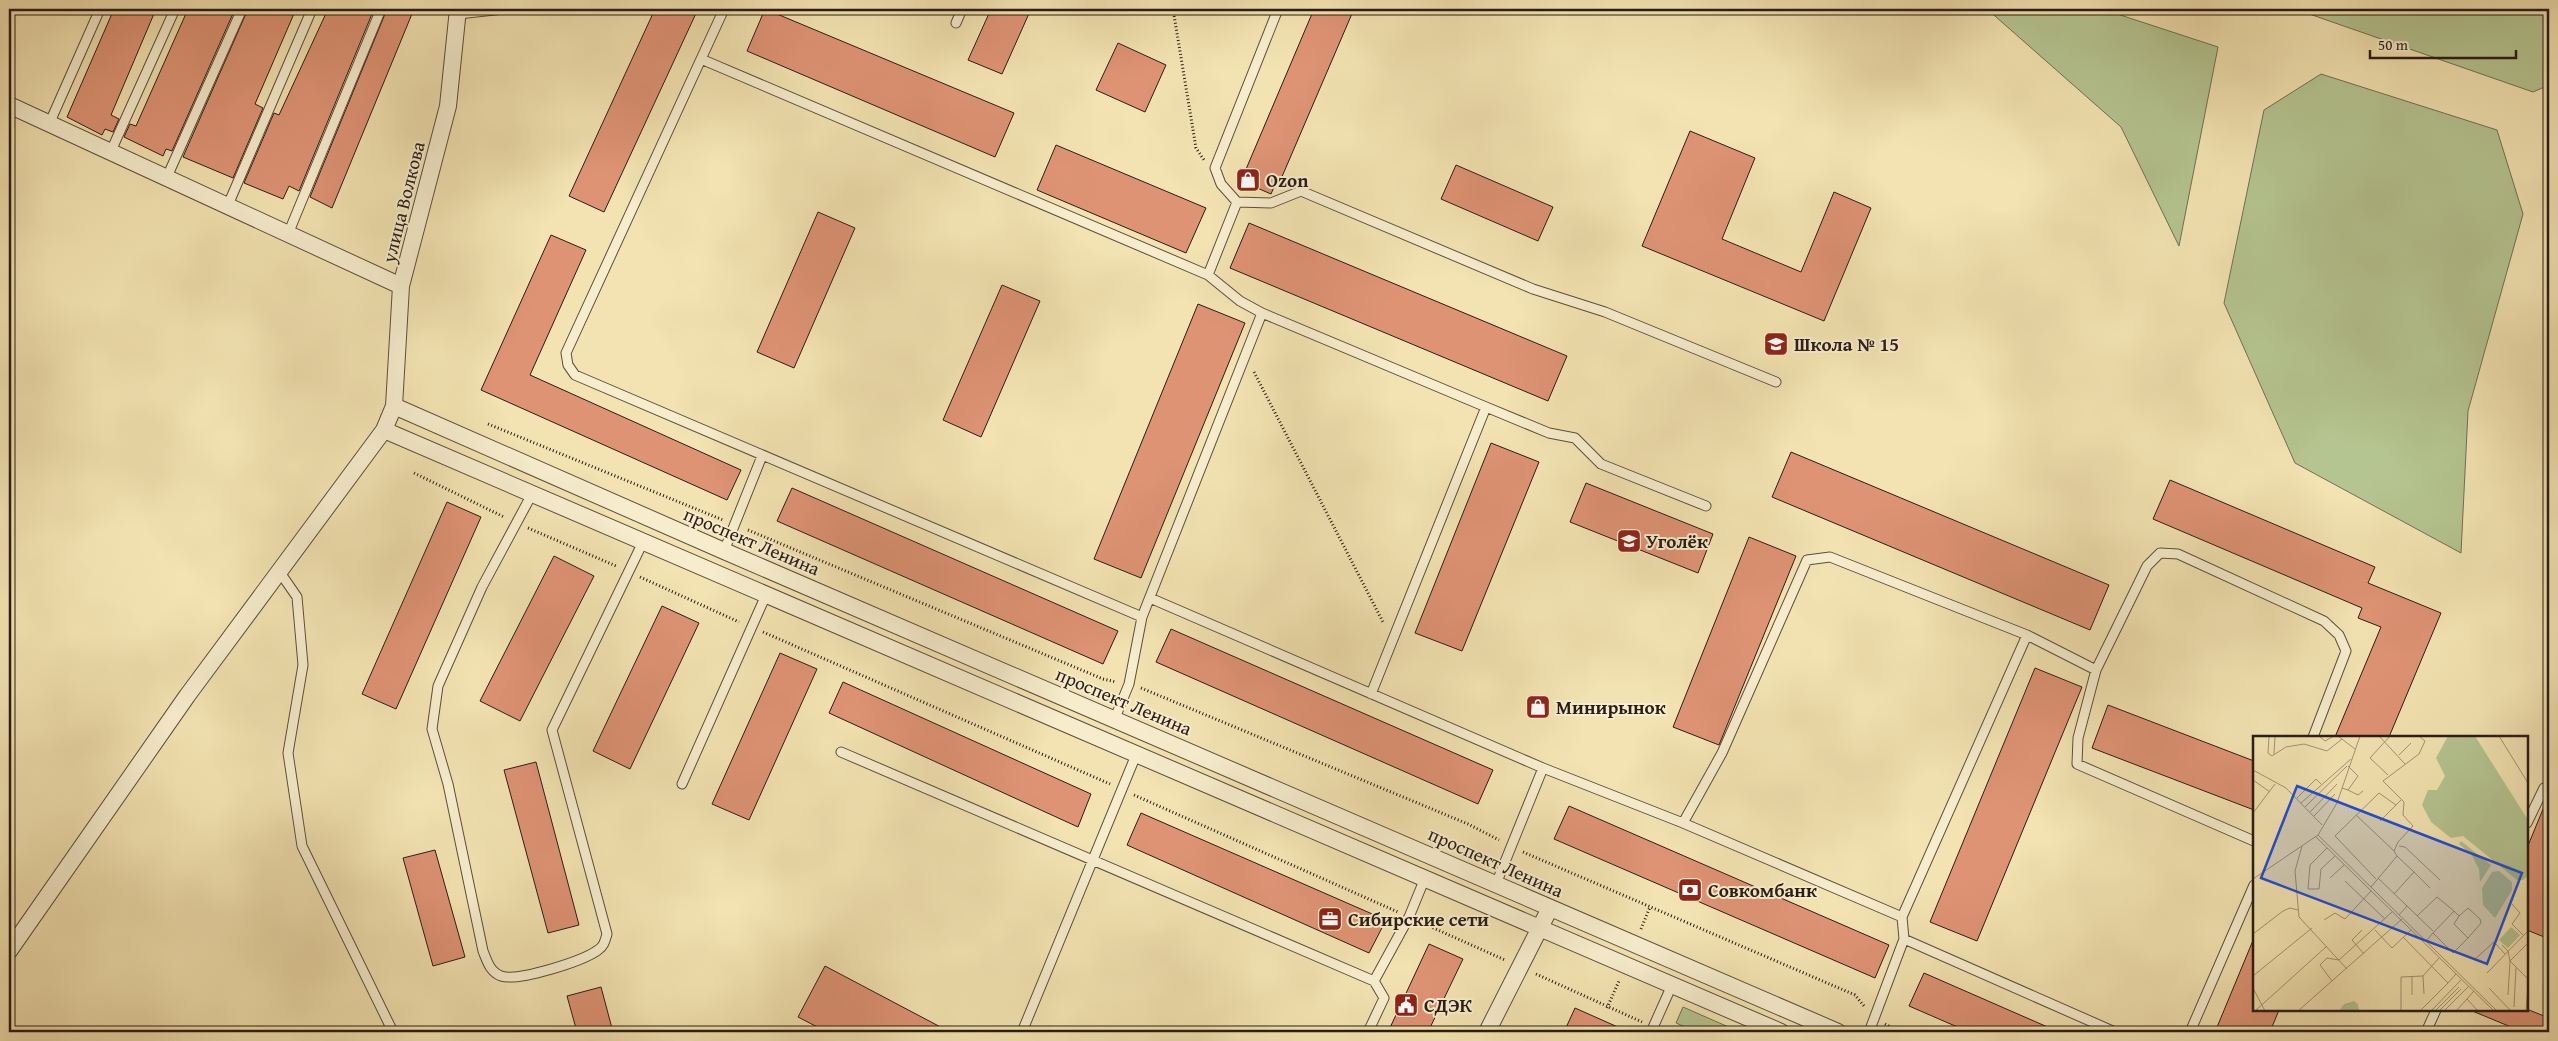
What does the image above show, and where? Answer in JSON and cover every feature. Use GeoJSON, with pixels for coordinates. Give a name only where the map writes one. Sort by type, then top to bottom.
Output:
{"type":"FeatureCollection","features":[{"type":"Feature","properties":{"kind":"street","name":"улица Волкова"},"geometry":{"type":"LineString","coordinates":[[9,951],[187,696],[384,430],[394,406],[402,286],[448,106],[458,11]]}},
{"type":"Feature","properties":{"kind":"street"},"geometry":{"type":"LineString","coordinates":[[9,104],[402,286]]}},
{"type":"Feature","properties":{"kind":"street","name":"проспект Ленина"},"geometry":{"type":"LineString","coordinates":[[394,406],[724,551],[1115,718],[1838,1032]]}},
{"type":"Feature","properties":{"kind":"street"},"geometry":{"type":"LineString","coordinates":[[384,430],[1781,1032]]}},
{"type":"Feature","properties":{"kind":"street"},"geometry":{"type":"LineString","coordinates":[[1487,1032],[1550,908]]}},
{"type":"Feature","properties":{"kind":"lane"},"geometry":{"type":"LineString","coordinates":[[50,122],[100,9]]}},
{"type":"Feature","properties":{"kind":"lane"},"geometry":{"type":"LineString","coordinates":[[111,151],[175,9]]}},
{"type":"Feature","properties":{"kind":"lane"},"geometry":{"type":"LineString","coordinates":[[167,177],[242,9]]}},
{"type":"Feature","properties":{"kind":"lane"},"geometry":{"type":"LineString","coordinates":[[228,206],[312,9]]}},
{"type":"Feature","properties":{"kind":"lane"},"geometry":{"type":"LineString","coordinates":[[288,234],[381,9]]}},
{"type":"Feature","properties":{"kind":"lane"},"geometry":{"type":"LineString","coordinates":[[458,11],[504,9]]}},
{"type":"Feature","properties":{"kind":"lane"},"geometry":{"type":"LineString","coordinates":[[724,9],[566,354],[568,365],[575,375],[1142,617]]}},
{"type":"Feature","properties":{"kind":"lane"},"geometry":{"type":"LineString","coordinates":[[956,23],[962,9]]}},
{"type":"Feature","properties":{"kind":"lane"},"geometry":{"type":"LineString","coordinates":[[1278,9],[1215,168],[1221,184],[1237,202],[1271,203],[1301,191],[1533,289],[1606,312],[1776,382]]}},
{"type":"Feature","properties":{"kind":"lane"},"geometry":{"type":"LineString","coordinates":[[702,59],[1208,275],[1240,301],[1262,313],[1549,434],[1575,438],[1601,464],[1706,506]]}},
{"type":"Feature","properties":{"kind":"lane"},"geometry":{"type":"LineString","coordinates":[[1208,275],[1237,202]]}},
{"type":"Feature","properties":{"kind":"lane"},"geometry":{"type":"LineString","coordinates":[[1115,718],[1129,684],[1142,617],[1262,313]]}},
{"type":"Feature","properties":{"kind":"lane"},"geometry":{"type":"LineString","coordinates":[[1371,694],[1486,406]]}},
{"type":"Feature","properties":{"kind":"lane"},"geometry":{"type":"LineString","coordinates":[[724,551],[762,456]]}},
{"type":"Feature","properties":{"kind":"lane"},"geometry":{"type":"LineString","coordinates":[[532,494],[482,587],[438,686],[432,729],[448,784],[483,952],[490,968],[499,975],[520,978],[579,959],[597,951],[603,946],[607,934],[552,730],[643,542]]}},
{"type":"Feature","properties":{"kind":"lane"},"geometry":{"type":"LineString","coordinates":[[2253,842],[2077,764],[2078,738],[2096,670],[2147,566],[2160,553],[2178,554],[2324,620],[2339,635],[2346,651],[2313,736]]}},
{"type":"Feature","properties":{"kind":"lane"},"geometry":{"type":"LineString","coordinates":[[1684,823],[1722,753],[1807,560],[1830,557],[2027,635],[2096,670]]}},
{"type":"Feature","properties":{"kind":"lane"},"geometry":{"type":"LineString","coordinates":[[279,571],[297,597],[303,665],[288,753],[302,846],[393,1032]]}},
{"type":"Feature","properties":{"kind":"lane"},"geometry":{"type":"LineString","coordinates":[[682,784],[766,596]]}},
{"type":"Feature","properties":{"kind":"lane"},"geometry":{"type":"LineString","coordinates":[[1150,598],[1543,768],[1684,823],[1902,917]]}},
{"type":"Feature","properties":{"kind":"lane"},"geometry":{"type":"LineString","coordinates":[[1869,1032],[1904,939],[1902,917],[2027,635]]}},
{"type":"Feature","properties":{"kind":"lane"},"geometry":{"type":"LineString","coordinates":[[841,752],[1374,982],[1384,998],[1368,1032]]}},
{"type":"Feature","properties":{"kind":"lane"},"geometry":{"type":"LineString","coordinates":[[1022,1032],[1136,755]]}},
{"type":"Feature","properties":{"kind":"lane"},"geometry":{"type":"LineString","coordinates":[[1496,884],[1543,768]]}},
{"type":"Feature","properties":{"kind":"lane"},"geometry":{"type":"LineString","coordinates":[[2528,821],[2544,788],[2549,791]]}},
{"type":"Feature","properties":{"kind":"lane"},"geometry":{"type":"LineString","coordinates":[[1374,982],[1409,917],[1425,878]]}},
{"type":"Feature","properties":{"kind":"lane"},"geometry":{"type":"LineString","coordinates":[[2190,1032],[2253,887]]}},
{"type":"Feature","properties":{"kind":"lane"},"geometry":{"type":"LineString","coordinates":[[1904,939],[2115,1032]]}},
{"type":"Feature","properties":{"kind":"lane"},"geometry":{"type":"LineString","coordinates":[[1653,1030],[1672,985]]}},
{"type":"Feature","properties":{"kind":"lane"},"geometry":{"type":"LineString","coordinates":[[2426,1032],[2436,1011]]}},
{"type":"Feature","properties":{"kind":"path"},"geometry":{"type":"LineString","coordinates":[[1173,9],[1196,148],[1206,162],[1215,168]]}},
{"type":"Feature","properties":{"kind":"path"},"geometry":{"type":"LineString","coordinates":[[1246,357],[1393,640]]}},
{"type":"Feature","properties":{"kind":"path"},"geometry":{"type":"LineString","coordinates":[[488,424],[735,524],[1103,679],[1129,684],[1468,824],[1512,846],[1855,995]]}},
{"type":"Feature","properties":{"kind":"path"},"geometry":{"type":"LineString","coordinates":[[414,472],[516,523],[1409,917],[1653,1030]]}},
{"type":"Feature","properties":{"kind":"green space"},"geometry":{"type":"Polygon","coordinates":[[[1987,9],[2102,9],[2218,47],[2179,246],[2121,127],[1987,9]]]}},
{"type":"Feature","properties":{"kind":"green space"},"geometry":{"type":"Polygon","coordinates":[[[2295,9],[2549,9],[2549,85],[2533,92],[2295,9]]]}},
{"type":"Feature","properties":{"kind":"green space"},"geometry":{"type":"Polygon","coordinates":[[[2321,74],[2497,130],[2523,214],[2468,411],[2461,553],[2295,463],[2224,303],[2264,110],[2321,74]]]}},
{"type":"Feature","properties":{"kind":"green space"},"geometry":{"type":"Polygon","coordinates":[[[1683,1007],[1740,1032],[1697,1032],[1676,1023],[1683,1007]]]}},
{"type":"Feature","properties":{"kind":"building"},"geometry":{"type":"Polygon","coordinates":[[[114,9],[156,9],[111,115],[119,119],[113,132],[105,129],[102,135],[67,117],[114,9]]]}},
{"type":"Feature","properties":{"kind":"building"},"geometry":{"type":"Polygon","coordinates":[[[188,9],[235,9],[172,151],[166,149],[163,156],[124,137],[130,124],[136,126],[188,9]]]}},
{"type":"Feature","properties":{"kind":"building"},"geometry":{"type":"Polygon","coordinates":[[[248,9],[296,9],[255,104],[263,108],[233,178],[183,157],[248,9]]]}},
{"type":"Feature","properties":{"kind":"building"},"geometry":{"type":"Polygon","coordinates":[[[328,9],[374,9],[299,191],[289,186],[283,199],[244,183],[274,113],[279,115],[328,9]]]}},
{"type":"Feature","properties":{"kind":"building"},"geometry":{"type":"Polygon","coordinates":[[[387,9],[414,9],[332,208],[310,197],[387,9]]]}},
{"type":"Feature","properties":{"kind":"building"},"geometry":{"type":"Polygon","coordinates":[[[655,9],[698,9],[604,212],[569,196],[655,9]]]}},
{"type":"Feature","properties":{"kind":"building"},"geometry":{"type":"Polygon","coordinates":[[[765,9],[1014,113],[995,157],[747,51],[765,9]]]}},
{"type":"Feature","properties":{"kind":"building"},"geometry":{"type":"Polygon","coordinates":[[[991,9],[1031,9],[1002,74],[968,60],[991,9]]]}},
{"type":"Feature","properties":{"kind":"building"},"geometry":{"type":"Polygon","coordinates":[[[1314,9],[1354,9],[1281,179],[1278,178],[1271,194],[1241,181],[1314,9]]]}},
{"type":"Feature","properties":{"kind":"building"},"geometry":{"type":"Polygon","coordinates":[[[1118,43],[1166,65],[1145,112],[1096,90],[1118,43]]]}},
{"type":"Feature","properties":{"kind":"building"},"geometry":{"type":"Polygon","coordinates":[[[1690,131],[1755,158],[1722,239],[1801,272],[1834,192],[1871,208],[1824,321],[1642,246],[1690,131]]]}},
{"type":"Feature","properties":{"kind":"building"},"geometry":{"type":"Polygon","coordinates":[[[1056,145],[1206,208],[1186,253],[1037,190],[1056,145]]]}},
{"type":"Feature","properties":{"kind":"building"},"geometry":{"type":"Polygon","coordinates":[[[1456,165],[1553,207],[1538,241],[1441,199],[1456,165]]]}},
{"type":"Feature","properties":{"kind":"building"},"geometry":{"type":"Polygon","coordinates":[[[818,212],[855,228],[794,368],[757,352],[818,212]]]}},
{"type":"Feature","properties":{"kind":"building"},"geometry":{"type":"Polygon","coordinates":[[[1249,223],[1567,356],[1548,401],[1230,268],[1249,223]]]}},
{"type":"Feature","properties":{"kind":"building"},"geometry":{"type":"Polygon","coordinates":[[[551,235],[586,250],[530,375],[741,470],[727,500],[481,390],[551,235]]]}},
{"type":"Feature","properties":{"kind":"building"},"geometry":{"type":"Polygon","coordinates":[[[1002,285],[1040,301],[981,437],[943,420],[1002,285]]]}},
{"type":"Feature","properties":{"kind":"building"},"geometry":{"type":"Polygon","coordinates":[[[1198,304],[1245,323],[1141,578],[1094,559],[1198,304]]]}},
{"type":"Feature","properties":{"kind":"building"},"geometry":{"type":"Polygon","coordinates":[[[1491,443],[1539,462],[1462,651],[1415,633],[1491,443]]]}},
{"type":"Feature","properties":{"kind":"building"},"geometry":{"type":"Polygon","coordinates":[[[1791,452],[2109,585],[2090,630],[1772,497],[1791,452]]]}},
{"type":"Feature","properties":{"kind":"building"},"geometry":{"type":"Polygon","coordinates":[[[2170,480],[2375,567],[2368,583],[2441,613],[2389,736],[2335,736],[2381,627],[2358,618],[2362,608],[2153,519],[2170,480]]]}},
{"type":"Feature","properties":{"kind":"building"},"geometry":{"type":"Polygon","coordinates":[[[1586,483],[1713,534],[1698,573],[1570,522],[1586,483]]]}},
{"type":"Feature","properties":{"kind":"building"},"geometry":{"type":"Polygon","coordinates":[[[792,488],[1118,631],[1103,664],[777,521],[792,488]]]}},
{"type":"Feature","properties":{"kind":"building"},"geometry":{"type":"Polygon","coordinates":[[[447,502],[481,517],[396,709],[362,694],[447,502]]]}},
{"type":"Feature","properties":{"kind":"building"},"geometry":{"type":"Polygon","coordinates":[[[1749,537],[1796,556],[1719,745],[1673,727],[1749,537]]]}},
{"type":"Feature","properties":{"kind":"building"},"geometry":{"type":"Polygon","coordinates":[[[554,556],[594,576],[520,721],[480,701],[554,556]]]}},
{"type":"Feature","properties":{"kind":"building"},"geometry":{"type":"Polygon","coordinates":[[[662,606],[699,623],[630,769],[593,751],[662,606]]]}},
{"type":"Feature","properties":{"kind":"building"},"geometry":{"type":"Polygon","coordinates":[[[1171,629],[1493,770],[1478,804],[1156,662],[1171,629]]]}},
{"type":"Feature","properties":{"kind":"building"},"geometry":{"type":"Polygon","coordinates":[[[780,653],[817,669],[749,820],[712,804],[780,653]]]}},
{"type":"Feature","properties":{"kind":"building"},"geometry":{"type":"Polygon","coordinates":[[[2035,668],[2082,687],[1977,941],[1930,922],[2035,668]]]}},
{"type":"Feature","properties":{"kind":"building"},"geometry":{"type":"Polygon","coordinates":[[[843,682],[1091,794],[1078,827],[829,713],[843,682]]]}},
{"type":"Feature","properties":{"kind":"building"},"geometry":{"type":"Polygon","coordinates":[[[2108,705],[2253,761],[2253,810],[2092,748],[2108,705]]]}},
{"type":"Feature","properties":{"kind":"building"},"geometry":{"type":"Polygon","coordinates":[[[536,762],[579,925],[548,933],[504,770],[536,762]]]}},
{"type":"Feature","properties":{"kind":"building"},"geometry":{"type":"Polygon","coordinates":[[[2549,797],[2549,939],[2528,930],[2528,846],[2549,797]]]}},
{"type":"Feature","properties":{"kind":"building"},"geometry":{"type":"Polygon","coordinates":[[[1569,806],[1889,945],[1875,978],[1554,839],[1569,806]]]}},
{"type":"Feature","properties":{"kind":"building"},"geometry":{"type":"Polygon","coordinates":[[[1141,813],[1386,920],[1369,953],[1127,845],[1141,813]]]}},
{"type":"Feature","properties":{"kind":"building"},"geometry":{"type":"Polygon","coordinates":[[[435,850],[465,957],[433,966],[403,858],[435,850]]]}},
{"type":"Feature","properties":{"kind":"building"},"geometry":{"type":"Polygon","coordinates":[[[2253,940],[2253,1011],[2279,1011],[2270,1032],[2215,1032],[2253,940]]]}},
{"type":"Feature","properties":{"kind":"building"},"geometry":{"type":"Polygon","coordinates":[[[1429,944],[1463,959],[1428,1032],[1388,1032],[1429,944]]]}},
{"type":"Feature","properties":{"kind":"building"},"geometry":{"type":"Polygon","coordinates":[[[825,966],[950,1032],[827,1032],[798,1017],[825,966]]]}},
{"type":"Feature","properties":{"kind":"building"},"geometry":{"type":"Polygon","coordinates":[[[1924,973],[2059,1032],[1969,1032],[1909,1006],[1924,973]]]}},
{"type":"Feature","properties":{"kind":"building"},"geometry":{"type":"Polygon","coordinates":[[[601,987],[613,1032],[577,1032],[567,996],[601,987]]]}},
{"type":"Feature","properties":{"kind":"building"},"geometry":{"type":"Polygon","coordinates":[[[1575,1008],[1629,1032],[1564,1032],[1575,1008]]]}},
{"type":"Feature","properties":{"kind":"building"},"geometry":{"type":"Polygon","coordinates":[[[2529,1010],[2549,1018],[2549,1032],[2523,1032],[2472,1011],[2529,1010]]]}},
{"type":"Feature","properties":{"kind":"place","name":"Ozon"},"geometry":{"type":"Point","coordinates":[1248,180]}},
{"type":"Feature","properties":{"kind":"place","name":"Школа № 15"},"geometry":{"type":"Point","coordinates":[1776,344]}},
{"type":"Feature","properties":{"kind":"place","name":"Уголёк"},"geometry":{"type":"Point","coordinates":[1629,541]}},
{"type":"Feature","properties":{"kind":"place","name":"Минирынок"},"geometry":{"type":"Point","coordinates":[1538,707]}},
{"type":"Feature","properties":{"kind":"place","name":"Совкомбанк"},"geometry":{"type":"Point","coordinates":[1690,890]}},
{"type":"Feature","properties":{"kind":"place","name":"Сибирские сети"},"geometry":{"type":"Point","coordinates":[1330,919]}},
{"type":"Feature","properties":{"kind":"place","name":"СДЭК"},"geometry":{"type":"Point","coordinates":[1406,1005]}}]}
